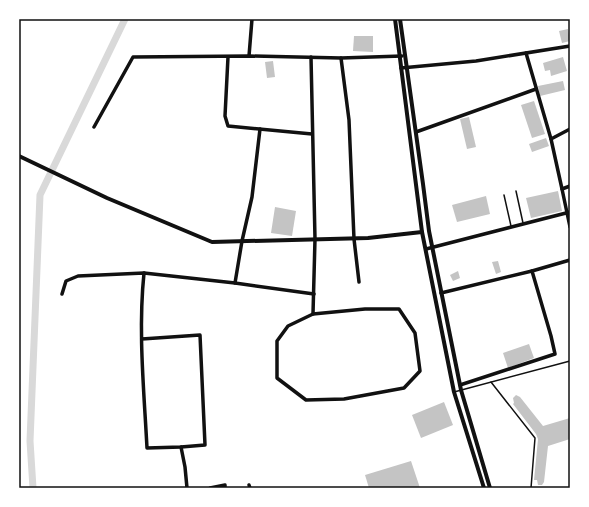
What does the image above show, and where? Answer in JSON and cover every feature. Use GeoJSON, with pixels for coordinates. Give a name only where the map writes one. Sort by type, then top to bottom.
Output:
{"type":"FeatureCollection","features":[{"type":"Feature","properties":{"kind":"street"},"geometry":{"type":"LineString","coordinates":[[249,56],[252,19]]}},
{"type":"Feature","properties":{"kind":"street"},"geometry":{"type":"LineString","coordinates":[[395,19],[422,232],[454,392],[484,488]]}},
{"type":"Feature","properties":{"kind":"street"},"geometry":{"type":"LineString","coordinates":[[400,19],[408,67],[432,248],[461,390],[490,488]]}},
{"type":"Feature","properties":{"kind":"street"},"geometry":{"type":"LineString","coordinates":[[401,68],[476,60],[570,46]]}},
{"type":"Feature","properties":{"kind":"street"},"geometry":{"type":"LineString","coordinates":[[526,53],[551,139],[570,227]]}},
{"type":"Feature","properties":{"kind":"street"},"geometry":{"type":"LineString","coordinates":[[94,127],[133,57],[249,56],[341,58],[406,56]]}},
{"type":"Feature","properties":{"kind":"street"},"geometry":{"type":"LineString","coordinates":[[228,57],[224,116],[228,126],[312,134]]}},
{"type":"Feature","properties":{"kind":"street"},"geometry":{"type":"LineString","coordinates":[[311,57],[315,239],[313,314]]}},
{"type":"Feature","properties":{"kind":"street"},"geometry":{"type":"LineString","coordinates":[[341,58],[349,120],[354,239],[359,282]]}},
{"type":"Feature","properties":{"kind":"street"},"geometry":{"type":"LineString","coordinates":[[416,132],[536,89]]}},
{"type":"Feature","properties":{"kind":"street"},"geometry":{"type":"LineString","coordinates":[[235,283],[242,241],[252,197],[260,129]]}},
{"type":"Feature","properties":{"kind":"street"},"geometry":{"type":"LineString","coordinates":[[551,139],[570,129]]}},
{"type":"Feature","properties":{"kind":"street"},"geometry":{"type":"LineString","coordinates":[[19,156],[107,198],[212,242],[354,239],[422,232]]}},
{"type":"Feature","properties":{"kind":"street"},"geometry":{"type":"LineString","coordinates":[[562,189],[570,186]]}},
{"type":"Feature","properties":{"kind":"street"},"geometry":{"type":"LineString","coordinates":[[426,250],[568,213]]}},
{"type":"Feature","properties":{"kind":"street"},"geometry":{"type":"LineString","coordinates":[[441,293],[570,260]]}},
{"type":"Feature","properties":{"kind":"street"},"geometry":{"type":"LineString","coordinates":[[460,385],[555,354],[532,270]]}},
{"type":"Feature","properties":{"kind":"street"},"geometry":{"type":"LineString","coordinates":[[62,294],[66,281],[78,276],[144,273],[235,283],[314,294]]}},
{"type":"Feature","properties":{"kind":"street"},"geometry":{"type":"LineString","coordinates":[[142,339],[200,335],[205,445],[147,448],[142,339],[141,300],[144,273]]}},
{"type":"Feature","properties":{"kind":"street"},"geometry":{"type":"LineString","coordinates":[[365,308],[399,309],[415,333],[420,371],[404,388],[344,399],[306,400],[277,378],[276,341],[288,326],[313,314],[365,308]]}},
{"type":"Feature","properties":{"kind":"street"},"geometry":{"type":"LineString","coordinates":[[181,447],[187,488]]}},
{"type":"Feature","properties":{"kind":"street"},"geometry":{"type":"LineString","coordinates":[[210,488],[224,485],[225,488]]}},
{"type":"Feature","properties":{"kind":"lane"},"geometry":{"type":"LineString","coordinates":[[516,191],[524,224]]}},
{"type":"Feature","properties":{"kind":"lane"},"geometry":{"type":"LineString","coordinates":[[504,194],[512,228]]}},
{"type":"Feature","properties":{"kind":"lane"},"geometry":{"type":"LineString","coordinates":[[454,392],[570,361]]}},
{"type":"Feature","properties":{"kind":"lane"},"geometry":{"type":"LineString","coordinates":[[491,382],[535,438],[531,488]]}},
{"type":"Feature","properties":{"kind":"building"},"geometry":{"type":"Polygon","coordinates":[[[568,29],[570,41],[562,43],[559,31],[568,29]]]}},
{"type":"Feature","properties":{"kind":"building"},"geometry":{"type":"Polygon","coordinates":[[[354,36],[373,36],[373,52],[353,51],[354,36]]]}},
{"type":"Feature","properties":{"kind":"building"},"geometry":{"type":"Polygon","coordinates":[[[563,57],[567,71],[551,76],[550,70],[545,71],[543,63],[563,57]]]}},
{"type":"Feature","properties":{"kind":"building"},"geometry":{"type":"Polygon","coordinates":[[[273,61],[275,77],[267,78],[265,62],[273,61]]]}},
{"type":"Feature","properties":{"kind":"building"},"geometry":{"type":"Polygon","coordinates":[[[563,81],[565,90],[540,96],[538,86],[563,81]]]}},
{"type":"Feature","properties":{"kind":"building"},"geometry":{"type":"Polygon","coordinates":[[[534,101],[545,134],[532,138],[521,105],[534,101]]]}},
{"type":"Feature","properties":{"kind":"building"},"geometry":{"type":"Polygon","coordinates":[[[469,117],[476,147],[467,149],[460,119],[469,117]]]}},
{"type":"Feature","properties":{"kind":"building"},"geometry":{"type":"Polygon","coordinates":[[[546,138],[549,146],[532,152],[529,144],[546,138]]]}},
{"type":"Feature","properties":{"kind":"building"},"geometry":{"type":"Polygon","coordinates":[[[558,191],[562,211],[531,218],[526,198],[558,191]]]}},
{"type":"Feature","properties":{"kind":"building"},"geometry":{"type":"Polygon","coordinates":[[[486,196],[490,214],[457,222],[452,205],[486,196]]]}},
{"type":"Feature","properties":{"kind":"building"},"geometry":{"type":"Polygon","coordinates":[[[275,207],[296,211],[292,236],[271,233],[275,207]]]}},
{"type":"Feature","properties":{"kind":"building"},"geometry":{"type":"Polygon","coordinates":[[[498,261],[501,272],[496,274],[492,262],[498,261]]]}},
{"type":"Feature","properties":{"kind":"building"},"geometry":{"type":"Polygon","coordinates":[[[458,271],[460,278],[453,281],[450,275],[458,271]]]}},
{"type":"Feature","properties":{"kind":"building"},"geometry":{"type":"Polygon","coordinates":[[[529,344],[534,358],[508,368],[503,353],[529,344]]]}},
{"type":"Feature","properties":{"kind":"building"},"geometry":{"type":"Polygon","coordinates":[[[516,395],[520,397],[543,426],[570,418],[570,439],[548,446],[544,482],[542,485],[538,485],[537,480],[534,480],[538,439],[536,434],[513,404],[513,398],[516,395]]]}},
{"type":"Feature","properties":{"kind":"building"},"geometry":{"type":"Polygon","coordinates":[[[444,402],[453,425],[421,438],[412,415],[444,402]]]}},
{"type":"Feature","properties":{"kind":"building"},"geometry":{"type":"Polygon","coordinates":[[[411,461],[420,488],[369,488],[365,475],[411,461]]]}},
{"type":"Feature","properties":{"kind":"waterway"},"geometry":{"type":"LineString","coordinates":[[33,488],[30,441],[40,195],[125,19]]}}]}
